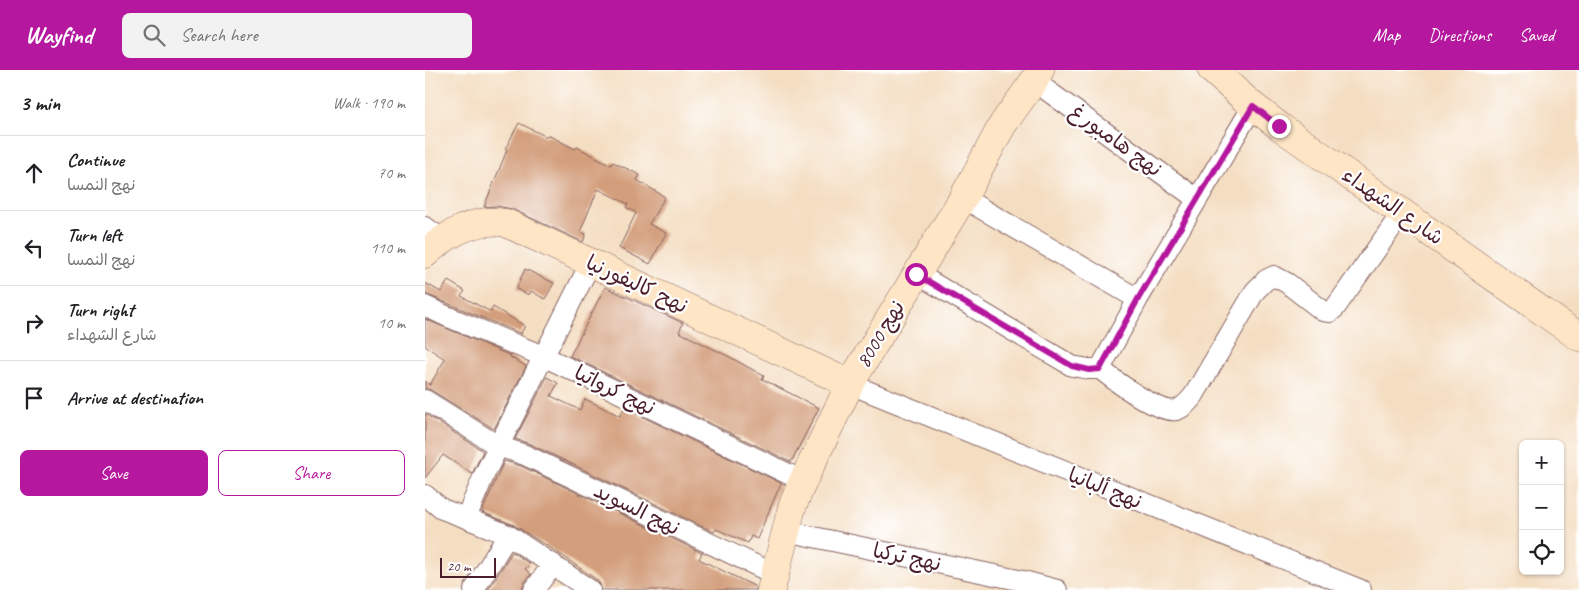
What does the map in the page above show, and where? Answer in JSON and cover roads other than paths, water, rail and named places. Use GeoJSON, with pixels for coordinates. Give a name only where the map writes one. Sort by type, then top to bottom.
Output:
{"type":"FeatureCollection","features":[{"type":"Feature","properties":{"kind":"street","name":"شارع الشهداء"},"geometry":{"type":"LineString","coordinates":[[1212,70],[1253,106],[1305,146],[1579,337]]}},
{"type":"Feature","properties":{"kind":"street","name":"نهج 8000"},"geometry":{"type":"LineString","coordinates":[[773,582],[785,531],[803,481],[850,384],[963,198],[1003,124],[1037,76]]}},
{"type":"Feature","properties":{"kind":"street","name":"نهج هامبورغ"},"geometry":{"type":"LineString","coordinates":[[1037,76],[1197,199]]}},
{"type":"Feature","properties":{"kind":"street"},"geometry":{"type":"LineString","coordinates":[[1100,369],[1138,299],[1253,106]]}},
{"type":"Feature","properties":{"kind":"street"},"geometry":{"type":"LineString","coordinates":[[963,198],[1138,299]]}},
{"type":"Feature","properties":{"kind":"street"},"geometry":{"type":"LineString","coordinates":[[916,274],[1072,366],[1089,370],[1100,369],[1131,391],[1160,407],[1175,410],[1184,406],[1194,395],[1255,291],[1266,280],[1274,276],[1287,283],[1323,311],[1330,312],[1335,308],[1402,213]]}},
{"type":"Feature","properties":{"kind":"street","name":"نهح كاليفورنيا"},"geometry":{"type":"LineString","coordinates":[[431,240],[483,222],[496,221],[506,223],[850,384]]}},
{"type":"Feature","properties":{"kind":"street"},"geometry":{"type":"LineString","coordinates":[[466,518],[498,446],[591,262]]}},
{"type":"Feature","properties":{"kind":"street","name":"نهج كرواتيا"},"geometry":{"type":"LineString","coordinates":[[425,306],[543,356],[803,481]]}},
{"type":"Feature","properties":{"kind":"street","name":"نهج ألبانيا"},"geometry":{"type":"LineString","coordinates":[[850,384],[1361,590]]}},
{"type":"Feature","properties":{"kind":"street","name":"نهج السويد"},"geometry":{"type":"LineString","coordinates":[[425,400],[498,446],[525,455],[773,582]]}},
{"type":"Feature","properties":{"kind":"street"},"geometry":{"type":"LineString","coordinates":[[425,495],[442,509],[507,535],[590,590]]}},
{"type":"Feature","properties":{"kind":"street","name":"نهج تركيا"},"geometry":{"type":"LineString","coordinates":[[785,531],[1023,581],[1057,590]]}},
{"type":"Feature","properties":{"kind":"street"},"geometry":{"type":"LineString","coordinates":[[474,590],[507,535]]}},
{"type":"Feature","properties":{"kind":"street"},"geometry":{"type":"LineString","coordinates":[[534,590],[553,564]]}}]}
